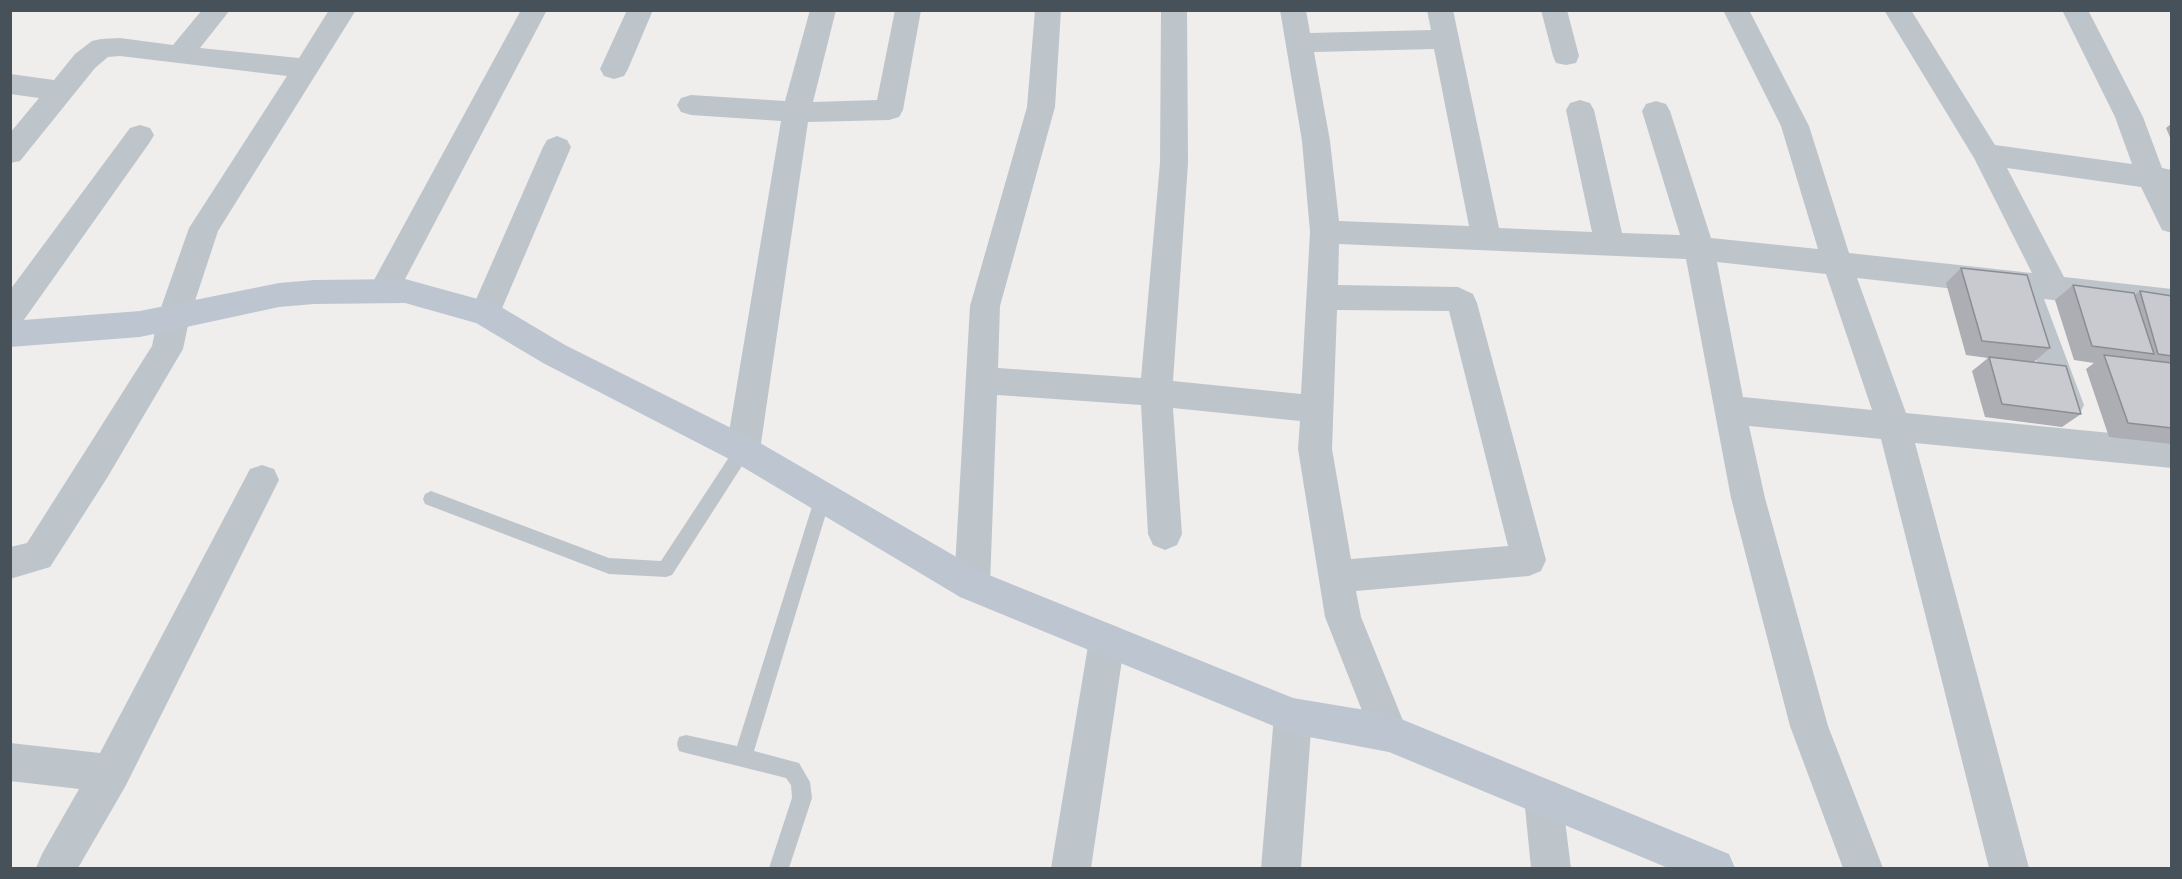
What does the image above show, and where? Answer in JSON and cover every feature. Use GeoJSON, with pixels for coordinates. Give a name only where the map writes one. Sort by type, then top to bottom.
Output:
{"type":"FeatureCollection","features":[{"type":"Feature","properties":{"kind":"street"},"geometry":{"type":"LineString","coordinates":[[179,55],[217,10]]}},
{"type":"Feature","properties":{"kind":"street"},"geometry":{"type":"LineString","coordinates":[[10,563],[38,556],[95,468],[167,349],[174,316],[204,228],[344,10]]}},
{"type":"Feature","properties":{"kind":"street"},"geometry":{"type":"LineString","coordinates":[[383,291],[534,10]]}},
{"type":"Feature","properties":{"kind":"street"},"geometry":{"type":"LineString","coordinates":[[614,69],[640,10]]}},
{"type":"Feature","properties":{"kind":"street"},"geometry":{"type":"LineString","coordinates":[[743,450],[796,112],[823,10]]}},
{"type":"Feature","properties":{"kind":"street"},"geometry":{"type":"LineString","coordinates":[[691,105],[796,112],[889,110],[908,10]]}},
{"type":"Feature","properties":{"kind":"street"},"geometry":{"type":"LineString","coordinates":[[972,585],[985,306],[1041,107],[1048,10]]}},
{"type":"Feature","properties":{"kind":"street"},"geometry":{"type":"LineString","coordinates":[[1165,534],[1156,393],[1174,163],[1174,10]]}},
{"type":"Feature","properties":{"kind":"street"},"geometry":{"type":"LineString","coordinates":[[1293,10],[1316,141],[1325,232],[1315,449],[1343,617],[1389,733]]}},
{"type":"Feature","properties":{"kind":"street"},"geometry":{"type":"LineString","coordinates":[[1440,10],[1486,239]]}},
{"type":"Feature","properties":{"kind":"street"},"geometry":{"type":"LineString","coordinates":[[1554,10],[1566,56]]}},
{"type":"Feature","properties":{"kind":"street"},"geometry":{"type":"LineString","coordinates":[[1736,10],[1795,126],[1837,263],[1894,426],[2009,868]]}},
{"type":"Feature","properties":{"kind":"street"},"geometry":{"type":"LineString","coordinates":[[1897,10],[1986,154],[2039,284],[2082,445]]}},
{"type":"Feature","properties":{"kind":"street"},"geometry":{"type":"LineString","coordinates":[[2074,10],[2161,179],[2172,222]]}},
{"type":"Feature","properties":{"kind":"street"},"geometry":{"type":"LineString","coordinates":[[1298,44],[1447,39]]}},
{"type":"Feature","properties":{"kind":"street"},"geometry":{"type":"LineString","coordinates":[[10,153],[85,61],[101,48],[120,47],[305,68]]}},
{"type":"Feature","properties":{"kind":"street"},"geometry":{"type":"LineString","coordinates":[[10,84],[60,91]]}},
{"type":"Feature","properties":{"kind":"street"},"geometry":{"type":"LineString","coordinates":[[1580,110],[1610,244]]}},
{"type":"Feature","properties":{"kind":"street"},"geometry":{"type":"LineString","coordinates":[[1656,111],[1699,248],[1748,498],[1809,726],[1863,868]]}},
{"type":"Feature","properties":{"kind":"street"},"geometry":{"type":"LineString","coordinates":[[10,315],[140,135]]}},
{"type":"Feature","properties":{"kind":"street"},"geometry":{"type":"LineString","coordinates":[[485,313],[557,147]]}},
{"type":"Feature","properties":{"kind":"street"},"geometry":{"type":"LineString","coordinates":[[1986,154],[2161,179]]}},
{"type":"Feature","properties":{"kind":"street"},"geometry":{"type":"LineString","coordinates":[[1325,232],[1699,248],[2039,284],[2172,301]]}},
{"type":"Feature","properties":{"kind":"street"},"geometry":{"type":"LineString","coordinates":[[10,334],[140,324],[279,295],[314,292],[405,291],[485,313],[554,354],[743,450],[972,585],[1293,716],[1389,733],[1715,868]]}},
{"type":"Feature","properties":{"kind":"street"},"geometry":{"type":"LineString","coordinates":[[1322,297],[1458,299],[1462,303],[1529,560],[1336,576]]}},
{"type":"Feature","properties":{"kind":"street"},"geometry":{"type":"LineString","coordinates":[[982,380],[1156,393],[1317,409]]}},
{"type":"Feature","properties":{"kind":"street"},"geometry":{"type":"LineString","coordinates":[[1729,410],[2172,454]]}},
{"type":"Feature","properties":{"kind":"street"},"geometry":{"type":"LineString","coordinates":[[56,868],[111,773],[262,480]]}},
{"type":"Feature","properties":{"kind":"street"},"geometry":{"type":"LineString","coordinates":[[1071,868],[1107,640]]}},
{"type":"Feature","properties":{"kind":"street"},"geometry":{"type":"LineString","coordinates":[[1281,868],[1293,716]]}},
{"type":"Feature","properties":{"kind":"street"},"geometry":{"type":"LineString","coordinates":[[10,762],[111,773]]}},
{"type":"Feature","properties":{"kind":"street"},"geometry":{"type":"LineString","coordinates":[[1543,797],[1551,868]]}},
{"type":"Feature","properties":{"kind":"lane"},"geometry":{"type":"LineString","coordinates":[[431,499],[609,566],[666,569],[743,450]]}},
{"type":"Feature","properties":{"kind":"lane"},"geometry":{"type":"LineString","coordinates":[[743,757],[823,497]]}},
{"type":"Feature","properties":{"kind":"lane"},"geometry":{"type":"LineString","coordinates":[[686,744],[792,770],[800,782],[802,798],[779,868]]}},
{"type":"Feature","properties":{"kind":"building"},"geometry":{"type":"Polygon","coordinates":[[[1961,268],[2027,275],[2050,348],[1982,341],[1961,268]]]}},
{"type":"Feature","properties":{"kind":"building"},"geometry":{"type":"Polygon","coordinates":[[[2073,285],[2134,293],[2154,354],[2092,346],[2073,285]]]}},
{"type":"Feature","properties":{"kind":"building"},"geometry":{"type":"Polygon","coordinates":[[[2140,291],[2172,296],[2172,356],[2158,354],[2140,291]]]}},
{"type":"Feature","properties":{"kind":"building"},"geometry":{"type":"Polygon","coordinates":[[[2104,355],[2172,363],[2172,428],[2128,423],[2104,355]]]}},
{"type":"Feature","properties":{"kind":"building"},"geometry":{"type":"Polygon","coordinates":[[[1989,357],[2066,366],[2081,414],[2002,404],[1989,357]]]}}]}
